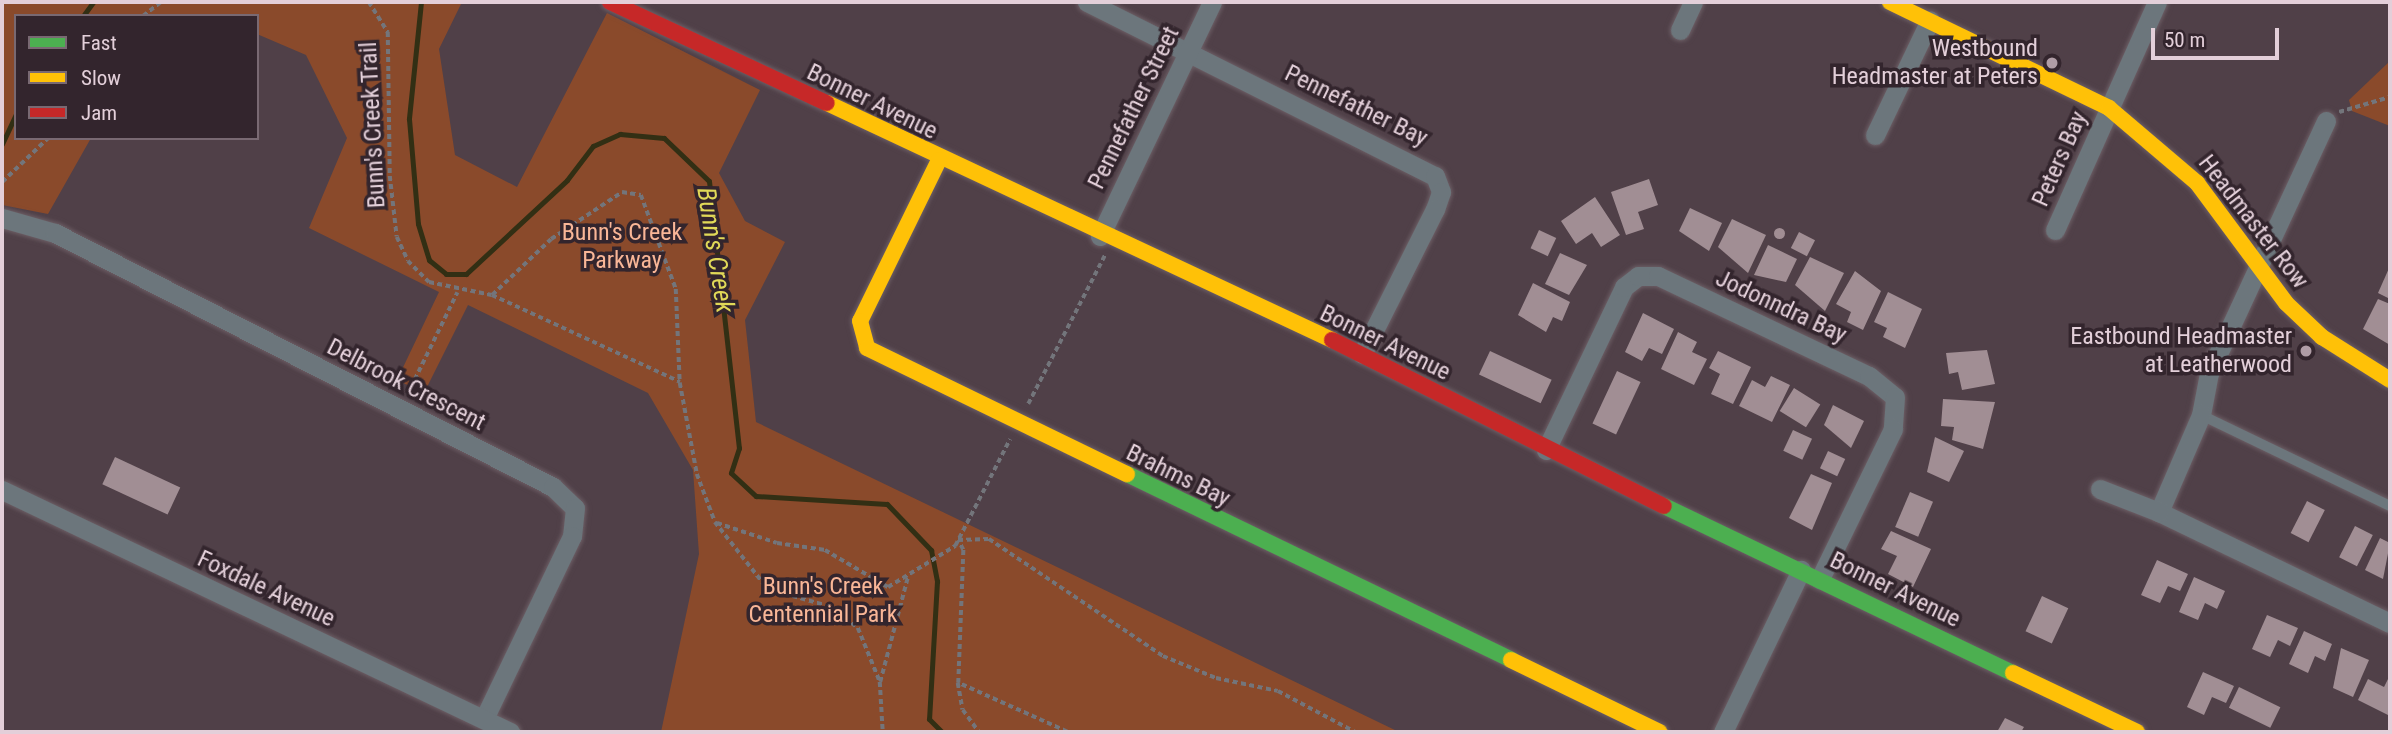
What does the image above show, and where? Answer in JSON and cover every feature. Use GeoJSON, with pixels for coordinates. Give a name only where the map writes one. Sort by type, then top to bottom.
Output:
{"type":"FeatureCollection","features":[{"type":"Feature","properties":{"kind":"street","name":"Bonner Avenue"},"geometry":{"type":"LineString","coordinates":[[610,2],[939,160],[1362,355],[1546,450],[2137,732]]}},
{"type":"Feature","properties":{"kind":"street","name":"Pennefather Bay"},"geometry":{"type":"LineString","coordinates":[[1087,2],[1435,176],[1441,192],[1435,209],[1362,355]]}},
{"type":"Feature","properties":{"kind":"street","name":"Pennefather Street"},"geometry":{"type":"LineString","coordinates":[[1106,238],[1212,2]]}},
{"type":"Feature","properties":{"kind":"street"},"geometry":{"type":"LineString","coordinates":[[1680,30],[1693,2]]}},
{"type":"Feature","properties":{"kind":"street","name":"Headmaster Row"},"geometry":{"type":"LineString","coordinates":[[1890,2],[2109,108],[2175,160],[2258,265],[2322,337],[2390,380]]}},
{"type":"Feature","properties":{"kind":"street","name":"Peters Bay"},"geometry":{"type":"LineString","coordinates":[[2055,230],[2157,2]]}},
{"type":"Feature","properties":{"kind":"street"},"geometry":{"type":"LineString","coordinates":[[1875,135],[1930,20]]}},
{"type":"Feature","properties":{"kind":"street"},"geometry":{"type":"LineString","coordinates":[[2159,512],[2201,415],[2209,373],[2326,121]]}},
{"type":"Feature","properties":{"kind":"street","name":"Brahms Bay"},"geometry":{"type":"LineString","coordinates":[[939,160],[860,321],[861,337],[879,357],[1659,732]]}},
{"type":"Feature","properties":{"kind":"street","name":"Delbrook Crescent"},"geometry":{"type":"LineString","coordinates":[[2,218],[55,233],[553,488],[575,508],[572,536],[484,719]]}},
{"type":"Feature","properties":{"kind":"street","name":"Jodonndra Bay"},"geometry":{"type":"LineString","coordinates":[[1546,450],[1624,287],[1638,276],[1671,282],[1869,376],[1895,397],[1893,429],[1821,579]]}},
{"type":"Feature","properties":{"kind":"street"},"geometry":{"type":"LineString","coordinates":[[2100,489],[2159,512],[2390,623]]}},
{"type":"Feature","properties":{"kind":"street","name":"Foxdale Avenue"},"geometry":{"type":"LineString","coordinates":[[2,490],[510,732]]}},
{"type":"Feature","properties":{"kind":"street"},"geometry":{"type":"LineString","coordinates":[[1723,732],[1801,570]]}},
{"type":"Feature","properties":{"kind":"lane"},"geometry":{"type":"LineString","coordinates":[[2201,415],[2390,506]]}},
{"type":"Feature","properties":{"kind":"path"},"geometry":{"type":"LineString","coordinates":[[146,14],[161,2]]}},
{"type":"Feature","properties":{"kind":"path","name":"Bunn's Creek Trail"},"geometry":{"type":"LineString","coordinates":[[369,2],[388,32],[397,237],[408,261],[429,282],[457,292],[492,295]]}},
{"type":"Feature","properties":{"kind":"path"},"geometry":{"type":"LineString","coordinates":[[2326,121],[2349,106],[2390,97]]}},
{"type":"Feature","properties":{"kind":"path"},"geometry":{"type":"LineString","coordinates":[[2,182],[46,140]]}},
{"type":"Feature","properties":{"kind":"path"},"geometry":{"type":"LineString","coordinates":[[680,383],[492,295],[561,233],[622,192],[641,195],[677,289],[680,383],[697,474],[715,522],[768,589],[832,607],[858,628],[880,682]]}},
{"type":"Feature","properties":{"kind":"path"},"geometry":{"type":"LineString","coordinates":[[715,522],[777,543],[825,550],[888,587],[955,546],[1106,238]]}},
{"type":"Feature","properties":{"kind":"path"},"geometry":{"type":"LineString","coordinates":[[399,409],[457,292]]}},
{"type":"Feature","properties":{"kind":"path"},"geometry":{"type":"LineString","coordinates":[[958,540],[989,539],[1163,656],[1216,678],[1278,691],[1355,732]]}},
{"type":"Feature","properties":{"kind":"path"},"geometry":{"type":"LineString","coordinates":[[958,540],[963,550],[958,683],[963,710],[979,732]]}},
{"type":"Feature","properties":{"kind":"path"},"geometry":{"type":"LineString","coordinates":[[883,732],[880,682],[908,576]]}},
{"type":"Feature","properties":{"kind":"path"},"geometry":{"type":"LineString","coordinates":[[958,683],[1067,732]]}},
{"type":"Feature","properties":{"kind":"green space"},"geometry":{"type":"Polygon","coordinates":[[[2,2],[462,2],[439,49],[455,155],[517,187],[607,13],[760,90],[719,173],[745,221],[785,242],[745,320],[756,422],[1399,732],[661,732],[699,554],[693,470],[648,393],[468,305],[424,393],[397,380],[439,292],[309,228],[347,138],[306,55],[259,35],[259,14],[14,14],[14,140],[90,140],[48,214],[2,205],[2,2]]]}},
{"type":"Feature","properties":{"kind":"green space"},"geometry":{"type":"Polygon","coordinates":[[[2390,61],[2390,126],[2352,111],[2349,100],[2390,61]]]}},
{"type":"Feature","properties":{"kind":"building"},"geometry":{"type":"Polygon","coordinates":[[[1649,179],[1658,205],[1638,212],[1644,229],[1626,235],[1611,192],[1649,179]]]}},
{"type":"Feature","properties":{"kind":"building"},"geometry":{"type":"Polygon","coordinates":[[[1595,197],[1620,235],[1601,247],[1592,233],[1576,244],[1561,221],[1595,197]]]}},
{"type":"Feature","properties":{"kind":"building"},"geometry":{"type":"Polygon","coordinates":[[[1690,208],[1722,223],[1709,251],[1679,231],[1690,208]]]}},
{"type":"Feature","properties":{"kind":"building"},"geometry":{"type":"Polygon","coordinates":[[[1732,219],[1766,235],[1748,273],[1718,247],[1732,219]]]}},
{"type":"Feature","properties":{"kind":"building"},"geometry":{"type":"Polygon","coordinates":[[[1779,228],[1783,229],[1783,237],[1779,238],[1775,237],[1774,233],[1775,229],[1779,228]]]}},
{"type":"Feature","properties":{"kind":"building"},"geometry":{"type":"Polygon","coordinates":[[[1539,230],[1556,238],[1548,256],[1531,248],[1539,230]]]}},
{"type":"Feature","properties":{"kind":"building"},"geometry":{"type":"Polygon","coordinates":[[[1799,232],[1815,240],[1807,256],[1791,248],[1799,232]]]}},
{"type":"Feature","properties":{"kind":"building"},"geometry":{"type":"Polygon","coordinates":[[[1768,245],[1797,259],[1786,282],[1754,275],[1768,245]]]}},
{"type":"Feature","properties":{"kind":"building"},"geometry":{"type":"Polygon","coordinates":[[[1560,253],[1587,265],[1569,295],[1545,284],[1560,253]]]}},
{"type":"Feature","properties":{"kind":"building"},"geometry":{"type":"Polygon","coordinates":[[[1810,257],[1844,273],[1825,311],[1795,285],[1810,257]]]}},
{"type":"Feature","properties":{"kind":"building"},"geometry":{"type":"Polygon","coordinates":[[[2390,266],[2390,299],[2378,293],[2390,266]]]}},
{"type":"Feature","properties":{"kind":"building"},"geometry":{"type":"Polygon","coordinates":[[[1855,271],[1881,291],[1863,330],[1847,322],[1851,312],[1836,304],[1855,271]]]}},
{"type":"Feature","properties":{"kind":"building"},"geometry":{"type":"Polygon","coordinates":[[[1533,283],[1570,302],[1562,321],[1553,317],[1546,332],[1518,315],[1533,283]]]}},
{"type":"Feature","properties":{"kind":"building"},"geometry":{"type":"Polygon","coordinates":[[[1888,292],[1922,309],[1905,348],[1883,337],[1887,328],[1874,322],[1888,292]]]}},
{"type":"Feature","properties":{"kind":"building"},"geometry":{"type":"Polygon","coordinates":[[[2378,299],[2390,304],[2390,345],[2363,329],[2378,299]]]}},
{"type":"Feature","properties":{"kind":"building"},"geometry":{"type":"Polygon","coordinates":[[[1643,313],[1674,329],[1662,354],[1649,348],[1642,361],[1625,352],[1643,313]]]}},
{"type":"Feature","properties":{"kind":"building"},"geometry":{"type":"Polygon","coordinates":[[[1678,332],[1697,342],[1692,352],[1707,359],[1694,385],[1661,369],[1678,332]]]}},
{"type":"Feature","properties":{"kind":"building"},"geometry":{"type":"Polygon","coordinates":[[[1987,350],[1995,384],[1962,390],[1958,372],[1949,374],[1946,353],[1987,350]]]}},
{"type":"Feature","properties":{"kind":"building"},"geometry":{"type":"Polygon","coordinates":[[[1490,351],[1552,380],[1541,403],[1479,375],[1490,351]]]}},
{"type":"Feature","properties":{"kind":"building"},"geometry":{"type":"Polygon","coordinates":[[[1718,351],[1751,367],[1733,404],[1711,394],[1720,374],[1709,368],[1718,351]]]}},
{"type":"Feature","properties":{"kind":"building"},"geometry":{"type":"Polygon","coordinates":[[[1617,371],[1641,382],[1616,435],[1592,424],[1617,371]]]}},
{"type":"Feature","properties":{"kind":"building"},"geometry":{"type":"Polygon","coordinates":[[[1771,376],[1790,385],[1772,422],[1739,406],[1752,380],[1765,387],[1771,376]]]}},
{"type":"Feature","properties":{"kind":"building"},"geometry":{"type":"Polygon","coordinates":[[[1794,388],[1820,404],[1806,427],[1780,411],[1794,388]]]}},
{"type":"Feature","properties":{"kind":"building"},"geometry":{"type":"Polygon","coordinates":[[[1943,399],[1995,402],[1983,449],[1952,440],[1954,427],[1941,426],[1943,399]]]}},
{"type":"Feature","properties":{"kind":"building"},"geometry":{"type":"Polygon","coordinates":[[[1833,405],[1864,421],[1851,448],[1824,425],[1833,405]]]}},
{"type":"Feature","properties":{"kind":"building"},"geometry":{"type":"Polygon","coordinates":[[[1793,430],[1812,439],[1802,460],[1783,451],[1793,430]]]}},
{"type":"Feature","properties":{"kind":"building"},"geometry":{"type":"Polygon","coordinates":[[[1935,437],[1964,451],[1949,482],[1927,472],[1935,437]]]}},
{"type":"Feature","properties":{"kind":"building"},"geometry":{"type":"Polygon","coordinates":[[[1828,451],[1845,459],[1837,476],[1820,468],[1828,451]]]}},
{"type":"Feature","properties":{"kind":"building"},"geometry":{"type":"Polygon","coordinates":[[[115,457],[180,487],[168,515],[102,484],[115,457]]]}},
{"type":"Feature","properties":{"kind":"building"},"geometry":{"type":"Polygon","coordinates":[[[1811,474],[1832,483],[1812,530],[1789,518],[1811,474]]]}},
{"type":"Feature","properties":{"kind":"building"},"geometry":{"type":"Polygon","coordinates":[[[1910,492],[1933,502],[1918,537],[1895,527],[1910,492]]]}},
{"type":"Feature","properties":{"kind":"building"},"geometry":{"type":"Polygon","coordinates":[[[2307,501],[2325,510],[2308,542],[2291,533],[2307,501]]]}},
{"type":"Feature","properties":{"kind":"building"},"geometry":{"type":"Polygon","coordinates":[[[2355,526],[2373,535],[2357,566],[2339,557],[2355,526]]]}},
{"type":"Feature","properties":{"kind":"building"},"geometry":{"type":"Polygon","coordinates":[[[1891,531],[1931,549],[1913,587],[1888,574],[1897,556],[1881,549],[1891,531]]]}},
{"type":"Feature","properties":{"kind":"building"},"geometry":{"type":"Polygon","coordinates":[[[2380,538],[2390,543],[2383,579],[2365,570],[2380,538]]]}},
{"type":"Feature","properties":{"kind":"building"},"geometry":{"type":"Polygon","coordinates":[[[2157,560],[2188,574],[2180,591],[2168,586],[2160,603],[2141,595],[2157,560]]]}},
{"type":"Feature","properties":{"kind":"building"},"geometry":{"type":"Polygon","coordinates":[[[2194,577],[2225,591],[2217,609],[2205,603],[2198,620],[2179,612],[2194,577]]]}},
{"type":"Feature","properties":{"kind":"building"},"geometry":{"type":"Polygon","coordinates":[[[2042,596],[2068,608],[2052,644],[2026,631],[2042,596]]]}},
{"type":"Feature","properties":{"kind":"building"},"geometry":{"type":"Polygon","coordinates":[[[2267,615],[2298,628],[2290,646],[2278,640],[2270,657],[2252,649],[2267,615]]]}},
{"type":"Feature","properties":{"kind":"building"},"geometry":{"type":"Polygon","coordinates":[[[2304,631],[2332,644],[2325,661],[2315,656],[2308,673],[2289,664],[2304,631]]]}},
{"type":"Feature","properties":{"kind":"building"},"geometry":{"type":"Polygon","coordinates":[[[2341,648],[2369,660],[2353,697],[2333,688],[2341,648]]]}},
{"type":"Feature","properties":{"kind":"building"},"geometry":{"type":"Polygon","coordinates":[[[2203,672],[2234,686],[2226,703],[2212,697],[2204,715],[2187,707],[2203,672]]]}},
{"type":"Feature","properties":{"kind":"building"},"geometry":{"type":"Polygon","coordinates":[[[2390,675],[2390,716],[2358,700],[2368,679],[2384,687],[2390,675]]]}},
{"type":"Feature","properties":{"kind":"building"},"geometry":{"type":"Polygon","coordinates":[[[2239,687],[2280,707],[2270,728],[2229,708],[2239,687]]]}},
{"type":"Feature","properties":{"kind":"building"},"geometry":{"type":"Polygon","coordinates":[[[2005,718],[2024,727],[2021,732],[1997,732],[2005,718]]]}},
{"type":"Feature","properties":{"kind":"waterway","name":"Bunn's Creek"},"geometry":{"type":"LineString","coordinates":[[84,14],[93,2]]}},
{"type":"Feature","properties":{"kind":"waterway","name":"Bunn's Creek"},"geometry":{"type":"LineString","coordinates":[[421,2],[409,119],[418,224],[429,260],[446,274],[466,274],[567,180],[593,146],[620,134],[664,138],[709,181],[739,448],[731,473],[756,496],[887,504],[931,550],[937,581],[929,719],[942,732]]}},
{"type":"Feature","properties":{"kind":"waterway","name":"Bunn's Creek"},"geometry":{"type":"LineString","coordinates":[[2,144],[14,118]]}},
{"type":"Feature","properties":{"kind":"traffic: fast"},"geometry":{"type":"LineString","coordinates":[[1127,474],[1511,660]]}},
{"type":"Feature","properties":{"kind":"traffic: fast"},"geometry":{"type":"LineString","coordinates":[[1664,506],[2013,673]]}},
{"type":"Feature","properties":{"kind":"traffic: slow"},"geometry":{"type":"LineString","coordinates":[[1890,2],[2109,108],[2197,183],[2286,303],[2322,337],[2390,380]]}},
{"type":"Feature","properties":{"kind":"traffic: slow"},"geometry":{"type":"LineString","coordinates":[[827,103],[1332,340]]}},
{"type":"Feature","properties":{"kind":"traffic: slow"},"geometry":{"type":"LineString","coordinates":[[939,160],[860,321],[867,348],[1127,474]]}},
{"type":"Feature","properties":{"kind":"traffic: slow"},"geometry":{"type":"LineString","coordinates":[[1511,660],[1659,732]]}},
{"type":"Feature","properties":{"kind":"traffic: slow"},"geometry":{"type":"LineString","coordinates":[[2013,673],[2137,732]]}},
{"type":"Feature","properties":{"kind":"traffic: jam"},"geometry":{"type":"LineString","coordinates":[[610,2],[827,103]]}},
{"type":"Feature","properties":{"kind":"traffic: jam"},"geometry":{"type":"LineString","coordinates":[[1332,340],[1664,506]]}},
{"type":"Feature","properties":{"kind":"place","name":"Westbound Headmaster at Peters"},"geometry":{"type":"Point","coordinates":[2052,63]}},
{"type":"Feature","properties":{"kind":"place","name":"Eastbound Headmaster at Leatherwood"},"geometry":{"type":"Point","coordinates":[2306,351]}},
{"type":"Feature","properties":{"kind":"park label","name":"Bunn's Creek Parkway"},"geometry":{"type":"Point","coordinates":[622,247]}},
{"type":"Feature","properties":{"kind":"park label","name":"Bunn's Creek Centennial Park"},"geometry":{"type":"Point","coordinates":[823,601]}}]}
